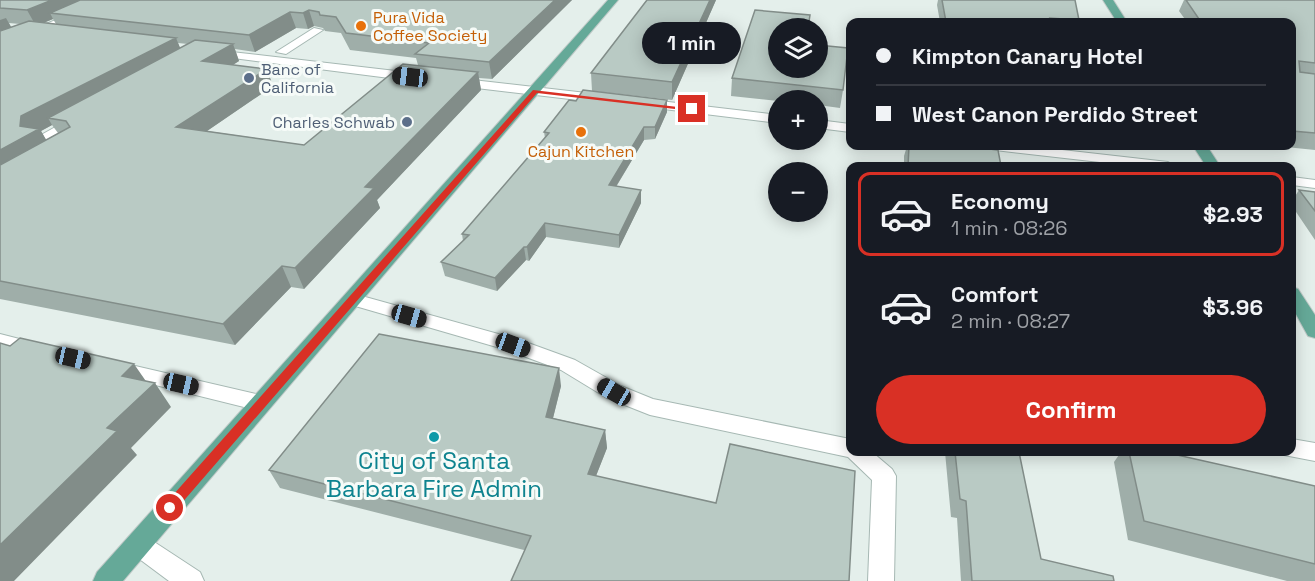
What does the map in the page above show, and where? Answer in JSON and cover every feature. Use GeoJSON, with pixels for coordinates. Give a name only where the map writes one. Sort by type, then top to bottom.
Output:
{"type":"FeatureCollection","features":[{"type":"Feature","properties":{"kind":"main road"},"geometry":{"type":"LineString","coordinates":[[106,581],[613,0]]}},
{"type":"Feature","properties":{"kind":"main road"},"geometry":{"type":"LineString","coordinates":[[1108,0],[1119,18]]}},
{"type":"Feature","properties":{"kind":"main road"},"geometry":{"type":"LineString","coordinates":[[1296,300],[1315,332]]}},
{"type":"Feature","properties":{"kind":"street"},"geometry":{"type":"LineString","coordinates":[[0,47],[112,0]]}},
{"type":"Feature","properties":{"kind":"street"},"geometry":{"type":"LineString","coordinates":[[11,29],[63,35]]}},
{"type":"Feature","properties":{"kind":"street"},"geometry":{"type":"LineString","coordinates":[[282,52],[318,30]]}},
{"type":"Feature","properties":{"kind":"street"},"geometry":{"type":"LineString","coordinates":[[202,51],[768,118]]}},
{"type":"Feature","properties":{"kind":"street"},"geometry":{"type":"LineString","coordinates":[[51,157],[72,145],[39,140],[88,113]]}},
{"type":"Feature","properties":{"kind":"street"},"geometry":{"type":"LineString","coordinates":[[828,125],[846,128]]}},
{"type":"Feature","properties":{"kind":"street"},"geometry":{"type":"LineString","coordinates":[[1030,150],[1133,162]]}},
{"type":"Feature","properties":{"kind":"street"},"geometry":{"type":"LineString","coordinates":[[1296,182],[1315,184]]}},
{"type":"Feature","properties":{"kind":"street"},"geometry":{"type":"LineString","coordinates":[[351,299],[513,345],[557,361],[614,392],[650,407],[846,447]]}},
{"type":"Feature","properties":{"kind":"street"},"geometry":{"type":"LineString","coordinates":[[0,341],[52,354]]}},
{"type":"Feature","properties":{"kind":"street"},"geometry":{"type":"LineString","coordinates":[[95,364],[260,403]]}},
{"type":"Feature","properties":{"kind":"street"},"geometry":{"type":"LineString","coordinates":[[1296,449],[1315,452]]}},
{"type":"Feature","properties":{"kind":"street"},"geometry":{"type":"LineString","coordinates":[[862,456],[884,476],[881,581]]}},
{"type":"Feature","properties":{"kind":"street"},"geometry":{"type":"LineString","coordinates":[[140,543],[191,581]]}},
{"type":"Feature","properties":{"kind":"building"},"geometry":{"type":"Polygon","coordinates":[[[0,0],[52,0],[27,10],[0,8],[0,0]]]}},
{"type":"Feature","properties":{"kind":"building"},"geometry":{"type":"Polygon","coordinates":[[[80,0],[555,0],[489,62],[415,54],[429,43],[346,33],[336,17],[320,15],[319,12],[309,10],[303,13],[290,12],[249,35],[50,13],[80,0]]]}},
{"type":"Feature","properties":{"kind":"building"},"geometry":{"type":"Polygon","coordinates":[[[647,0],[710,0],[672,82],[591,73],[647,0]]]}},
{"type":"Feature","properties":{"kind":"building"},"geometry":{"type":"Polygon","coordinates":[[[942,0],[1075,0],[1079,18],[1050,18],[945,18],[942,0]]]}},
{"type":"Feature","properties":{"kind":"building"},"geometry":{"type":"Polygon","coordinates":[[[1186,0],[1315,0],[1315,63],[1299,61],[1300,72],[1315,74],[1315,133],[1296,131],[1296,18],[1198,18],[1186,0]]]}},
{"type":"Feature","properties":{"kind":"building"},"geometry":{"type":"Polygon","coordinates":[[[755,10],[810,15],[810,18],[768,18],[768,78],[828,78],[828,46],[846,48],[843,90],[732,78],[755,10]]]}},
{"type":"Feature","properties":{"kind":"building"},"geometry":{"type":"Polygon","coordinates":[[[29,21],[176,38],[21,116],[20,126],[39,129],[0,150],[0,31],[29,21]]]}},
{"type":"Feature","properties":{"kind":"building"},"geometry":{"type":"Polygon","coordinates":[[[195,40],[233,44],[202,61],[267,69],[176,127],[304,145],[403,64],[478,72],[365,187],[374,188],[295,268],[282,266],[223,324],[0,281],[0,165],[70,127],[66,121],[48,118],[195,40]]]}},
{"type":"Feature","properties":{"kind":"building"},"geometry":{"type":"Polygon","coordinates":[[[583,90],[667,100],[655,127],[644,127],[609,185],[641,190],[619,235],[545,223],[527,247],[524,247],[495,278],[441,262],[469,235],[462,234],[549,133],[544,132],[569,100],[576,101],[583,90]]]}},
{"type":"Feature","properties":{"kind":"building"},"geometry":{"type":"Polygon","coordinates":[[[909,150],[998,150],[1000,162],[908,162],[909,150]]]}},
{"type":"Feature","properties":{"kind":"building"},"geometry":{"type":"Polygon","coordinates":[[[1299,190],[1315,192],[1315,211],[1299,190]]]}},
{"type":"Feature","properties":{"kind":"building"},"geometry":{"type":"Polygon","coordinates":[[[379,334],[559,368],[546,417],[605,430],[588,474],[716,503],[730,444],[855,471],[849,581],[511,581],[531,536],[269,470],[379,334]]]}},
{"type":"Feature","properties":{"kind":"building"},"geometry":{"type":"Polygon","coordinates":[[[20,338],[134,364],[122,376],[155,383],[107,428],[117,431],[0,545],[0,343],[10,346],[20,338]]]}},
{"type":"Feature","properties":{"kind":"building"},"geometry":{"type":"Polygon","coordinates":[[[955,456],[1020,456],[1041,559],[1113,576],[1114,581],[972,581],[966,501],[960,499],[955,456]]]}},
{"type":"Feature","properties":{"kind":"building"},"geometry":{"type":"Polygon","coordinates":[[[1130,456],[1182,456],[1315,486],[1315,564],[1144,521],[1130,456]]]}},
{"type":"Feature","properties":{"kind":"place","name":"Pura Vida Coffee Society"},"geometry":{"type":"Point","coordinates":[361,26]}},
{"type":"Feature","properties":{"kind":"place","name":"Banc of California"},"geometry":{"type":"Point","coordinates":[249,78]}},
{"type":"Feature","properties":{"kind":"place","name":"Charles Schwab"},"geometry":{"type":"Point","coordinates":[407,122]}},
{"type":"Feature","properties":{"kind":"place","name":"Cajun Kitchen"},"geometry":{"type":"Point","coordinates":[581,132]}},
{"type":"Feature","properties":{"kind":"place","name":"City of Santa Barbara Fire Admin"},"geometry":{"type":"Point","coordinates":[434,437]}},
{"type":"Feature","properties":{"kind":"route"},"geometry":{"type":"LineString","coordinates":[[170,508],[535,91],[692,109]]}}]}
